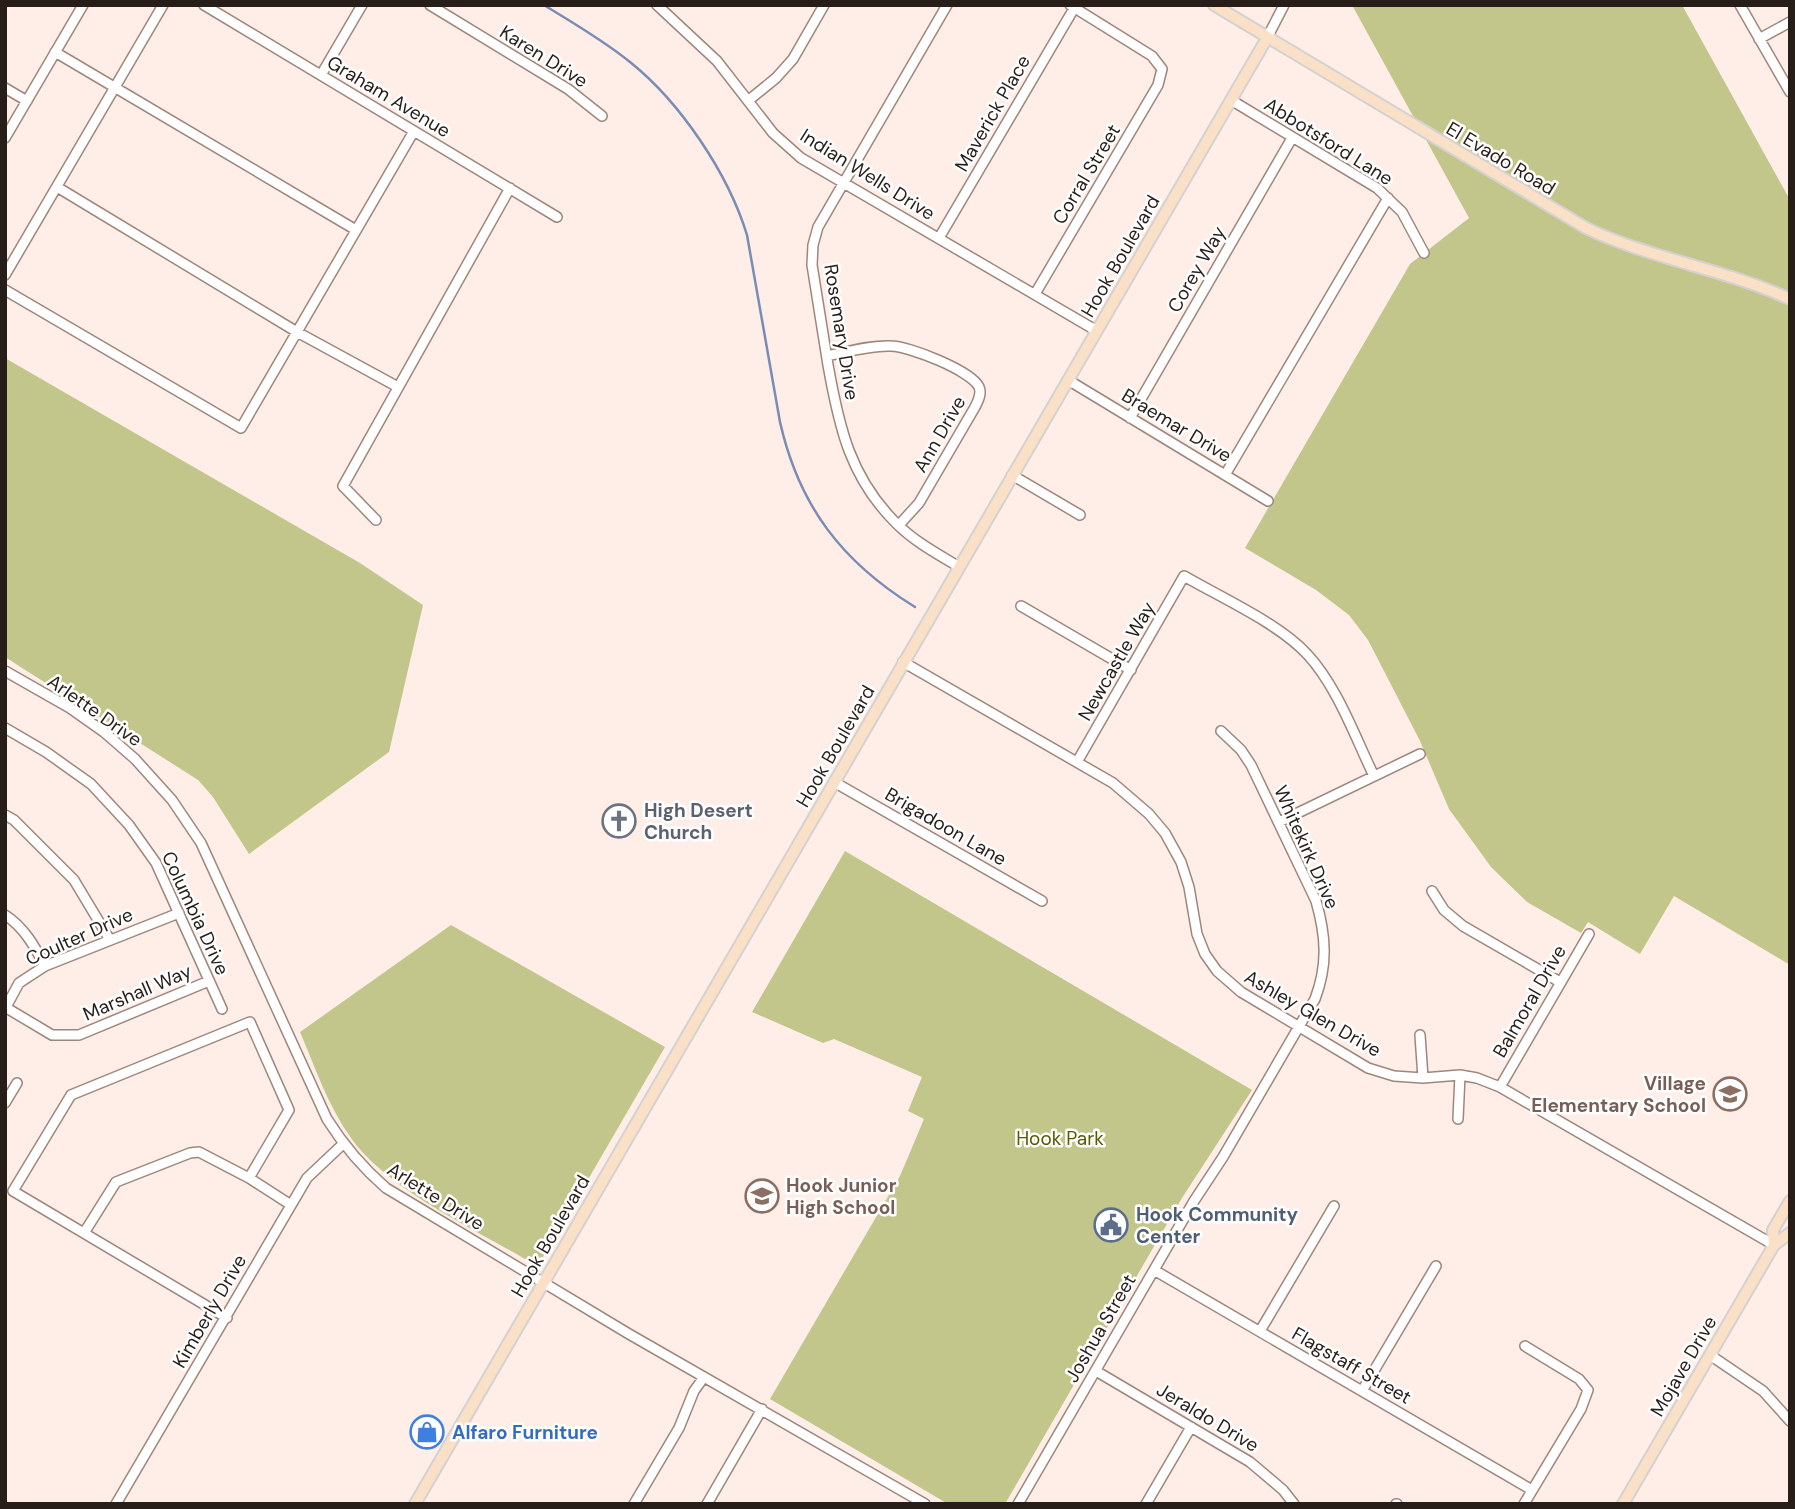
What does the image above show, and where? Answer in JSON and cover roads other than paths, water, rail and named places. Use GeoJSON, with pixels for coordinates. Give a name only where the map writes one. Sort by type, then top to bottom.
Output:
{"type":"FeatureCollection","features":[{"type":"Feature","properties":{"kind":"main road","name":"El Evado Road"},"geometry":{"type":"LineString","coordinates":[[1214,5],[1586,228],[1637,249],[1746,282],[1790,299]]}},
{"type":"Feature","properties":{"kind":"main road","name":"Hook Boulevard"},"geometry":{"type":"LineString","coordinates":[[415,1504],[1267,38]]}},
{"type":"Feature","properties":{"kind":"main road","name":"Mojave Drive"},"geometry":{"type":"LineString","coordinates":[[1773,1245],[1773,1230],[1790,1201]]}},
{"type":"Feature","properties":{"kind":"main road","name":"Mojave Drive"},"geometry":{"type":"LineString","coordinates":[[1623,1504],[1773,1245],[1790,1233]]}},
{"type":"Feature","properties":{"kind":"street"},"geometry":{"type":"LineString","coordinates":[[5,138],[83,5]]}},
{"type":"Feature","properties":{"kind":"street"},"geometry":{"type":"LineString","coordinates":[[5,275],[163,5]]}},
{"type":"Feature","properties":{"kind":"street","name":"Graham Avenue"},"geometry":{"type":"LineString","coordinates":[[204,5],[557,217]]}},
{"type":"Feature","properties":{"kind":"street"},"geometry":{"type":"LineString","coordinates":[[321,75],[362,5]]}},
{"type":"Feature","properties":{"kind":"street","name":"Karen Drive"},"geometry":{"type":"LineString","coordinates":[[430,5],[568,89],[602,116]]}},
{"type":"Feature","properties":{"kind":"street","name":"Indian Wells Drive"},"geometry":{"type":"LineString","coordinates":[[657,5],[717,61],[773,133],[801,158],[1097,331]]}},
{"type":"Feature","properties":{"kind":"street"},"geometry":{"type":"LineString","coordinates":[[749,100],[776,78],[793,59],[824,5]]}},
{"type":"Feature","properties":{"kind":"street","name":"Rosemary Drive"},"geometry":{"type":"LineString","coordinates":[[947,5],[818,227],[811,265],[838,421],[852,460],[865,486],[899,526],[959,567]]}},
{"type":"Feature","properties":{"kind":"street","name":"Hook Boulevard"},"geometry":{"type":"LineString","coordinates":[[1267,38],[1284,5]]}},
{"type":"Feature","properties":{"kind":"street"},"geometry":{"type":"LineString","coordinates":[[1740,5],[1790,92]]}},
{"type":"Feature","properties":{"kind":"street","name":"Corral Street"},"geometry":{"type":"LineString","coordinates":[[1035,294],[1158,85],[1162,69],[1152,56],[1074,6]]}},
{"type":"Feature","properties":{"kind":"street","name":"Maverick Place"},"geometry":{"type":"LineString","coordinates":[[939,238],[1074,6]]}},
{"type":"Feature","properties":{"kind":"street"},"geometry":{"type":"LineString","coordinates":[[1759,39],[1790,22]]}},
{"type":"Feature","properties":{"kind":"street"},"geometry":{"type":"LineString","coordinates":[[55,52],[356,230]]}},
{"type":"Feature","properties":{"kind":"street"},"geometry":{"type":"LineString","coordinates":[[5,88],[27,101]]}},
{"type":"Feature","properties":{"kind":"street","name":"Abbotsford Lane"},"geometry":{"type":"LineString","coordinates":[[1231,100],[1377,188],[1402,212],[1424,253]]}},
{"type":"Feature","properties":{"kind":"street"},"geometry":{"type":"LineString","coordinates":[[5,115],[15,121]]}},
{"type":"Feature","properties":{"kind":"street"},"geometry":{"type":"LineString","coordinates":[[5,290],[241,428],[414,131]]}},
{"type":"Feature","properties":{"kind":"street","name":"Corey Way"},"geometry":{"type":"LineString","coordinates":[[1130,418],[1293,138]]}},
{"type":"Feature","properties":{"kind":"street"},"geometry":{"type":"LineString","coordinates":[[57,187],[297,332],[398,387]]}},
{"type":"Feature","properties":{"kind":"street"},"geometry":{"type":"LineString","coordinates":[[376,520],[342,486],[510,188]]}},
{"type":"Feature","properties":{"kind":"street"},"geometry":{"type":"LineString","coordinates":[[1225,475],[1388,198]]}},
{"type":"Feature","properties":{"kind":"street","name":"Ann Drive"},"geometry":{"type":"LineString","coordinates":[[827,356],[890,345],[909,348],[941,362],[973,380],[979,387],[980,398],[919,503],[899,526]]}},
{"type":"Feature","properties":{"kind":"street","name":"Braemar Drive"},"geometry":{"type":"LineString","coordinates":[[1068,380],[1268,501]]}},
{"type":"Feature","properties":{"kind":"street"},"geometry":{"type":"LineString","coordinates":[[1012,475],[1080,515]]}},
{"type":"Feature","properties":{"kind":"street","name":"Newcastle Way"},"geometry":{"type":"LineString","coordinates":[[1077,762],[1184,576],[1283,633],[1309,655],[1326,677],[1374,776]]}},
{"type":"Feature","properties":{"kind":"street"},"geometry":{"type":"LineString","coordinates":[[1021,606],[1131,670]]}},
{"type":"Feature","properties":{"kind":"street","name":"Ashley Glen Drive"},"geometry":{"type":"LineString","coordinates":[[903,662],[1130,795],[1165,833],[1181,862],[1189,887],[1197,934],[1205,954],[1217,971],[1241,992],[1368,1068],[1394,1076],[1423,1078],[1460,1075],[1500,1087],[1773,1245]]}},
{"type":"Feature","properties":{"kind":"street","name":"Arlette Drive"},"geometry":{"type":"LineString","coordinates":[[5,671],[70,708],[104,732],[135,759],[172,800],[201,844],[327,1119],[361,1167],[386,1188],[704,1377],[925,1504]]}},
{"type":"Feature","properties":{"kind":"street","name":"Columbia Drive"},"geometry":{"type":"LineString","coordinates":[[5,728],[46,752],[91,784],[129,825],[156,863],[222,1009]]}},
{"type":"Feature","properties":{"kind":"street","name":"Whitekirk Drive"},"geometry":{"type":"LineString","coordinates":[[1222,731],[1241,750],[1251,765],[1316,901],[1322,922],[1326,945],[1322,981],[1299,1027]]}},
{"type":"Feature","properties":{"kind":"street"},"geometry":{"type":"LineString","coordinates":[[1279,822],[1420,754]]}},
{"type":"Feature","properties":{"kind":"street","name":"Brigadoon Lane"},"geometry":{"type":"LineString","coordinates":[[834,782],[1042,901]]}},
{"type":"Feature","properties":{"kind":"street"},"geometry":{"type":"LineString","coordinates":[[5,815],[14,820],[74,880],[110,940]]}},
{"type":"Feature","properties":{"kind":"street"},"geometry":{"type":"LineString","coordinates":[[1432,891],[1444,910],[1463,926],[1560,982]]}},
{"type":"Feature","properties":{"kind":"street","name":"Coulter Drive"},"geometry":{"type":"LineString","coordinates":[[6,1007],[19,983],[46,966],[179,913]]}},
{"type":"Feature","properties":{"kind":"street"},"geometry":{"type":"LineString","coordinates":[[5,915],[13,920],[34,946],[46,966]]}},
{"type":"Feature","properties":{"kind":"street","name":"Balmoral Drive"},"geometry":{"type":"LineString","coordinates":[[1500,1087],[1589,934]]}},
{"type":"Feature","properties":{"kind":"street","name":"Marshall Way"},"geometry":{"type":"LineString","coordinates":[[6,1007],[52,1035],[79,1035],[209,981]]}},
{"type":"Feature","properties":{"kind":"street"},"geometry":{"type":"LineString","coordinates":[[227,1318],[13,1191],[71,1095],[250,1022],[289,1110],[248,1178]]}},
{"type":"Feature","properties":{"kind":"street","name":"Joshua Street"},"geometry":{"type":"LineString","coordinates":[[1018,1504],[1194,1201],[1299,1027]]}},
{"type":"Feature","properties":{"kind":"street"},"geometry":{"type":"LineString","coordinates":[[1420,1035],[1423,1078]]}},
{"type":"Feature","properties":{"kind":"street"},"geometry":{"type":"LineString","coordinates":[[1458,1119],[1460,1075]]}},
{"type":"Feature","properties":{"kind":"street"},"geometry":{"type":"LineString","coordinates":[[5,1102],[17,1083]]}},
{"type":"Feature","properties":{"kind":"street","name":"Kimberly Drive"},"geometry":{"type":"LineString","coordinates":[[116,1504],[307,1178],[343,1144]]}},
{"type":"Feature","properties":{"kind":"street"},"geometry":{"type":"LineString","coordinates":[[83,1233],[116,1182],[190,1153],[199,1152],[291,1205]]}},
{"type":"Feature","properties":{"kind":"street"},"geometry":{"type":"LineString","coordinates":[[1260,1331],[1334,1206]]}},
{"type":"Feature","properties":{"kind":"street"},"geometry":{"type":"LineString","coordinates":[[1362,1391],[1436,1266]]}},
{"type":"Feature","properties":{"kind":"street","name":"Flagstaff Street"},"geometry":{"type":"LineString","coordinates":[[1154,1270],[1532,1490]]}},
{"type":"Feature","properties":{"kind":"street"},"geometry":{"type":"LineString","coordinates":[[1524,1504],[1581,1409],[1588,1390],[1579,1379],[1525,1346]]}},
{"type":"Feature","properties":{"kind":"street"},"geometry":{"type":"LineString","coordinates":[[1710,1355],[1763,1391],[1790,1421]]}},
{"type":"Feature","properties":{"kind":"street","name":"Jeraldo Drive"},"geometry":{"type":"LineString","coordinates":[[1096,1371],[1250,1462],[1283,1490],[1294,1504]]}},
{"type":"Feature","properties":{"kind":"street"},"geometry":{"type":"LineString","coordinates":[[634,1504],[679,1428],[694,1391],[704,1377]]}},
{"type":"Feature","properties":{"kind":"street"},"geometry":{"type":"LineString","coordinates":[[709,1503],[762,1409]]}},
{"type":"Feature","properties":{"kind":"street"},"geometry":{"type":"LineString","coordinates":[[1146,1504],[1191,1427]]}},
{"type":"Feature","properties":{"kind":"waterway"},"geometry":{"type":"LineString","coordinates":[[544,5],[609,46],[649,78],[684,118],[715,164],[739,211],[747,235],[780,422],[799,480],[812,506],[845,551],[889,590],[915,607]]}},
{"type":"Feature","properties":{"kind":"place","name":"High Desert Church"},"geometry":{"type":"Point","coordinates":[619,821]}},
{"type":"Feature","properties":{"kind":"place","name":"Village Elementary School"},"geometry":{"type":"Point","coordinates":[1730,1094]}},
{"type":"Feature","properties":{"kind":"place","name":"Hook Junior High School"},"geometry":{"type":"Point","coordinates":[762,1196]}},
{"type":"Feature","properties":{"kind":"place","name":"Hook Community Center"},"geometry":{"type":"Point","coordinates":[1111,1225]}},
{"type":"Feature","properties":{"kind":"place","name":"Alfaro Furniture"},"geometry":{"type":"Point","coordinates":[427,1432]}},
{"type":"Feature","properties":{"kind":"park label","name":"Hook Park"},"geometry":{"type":"Point","coordinates":[1060,1138]}}]}
